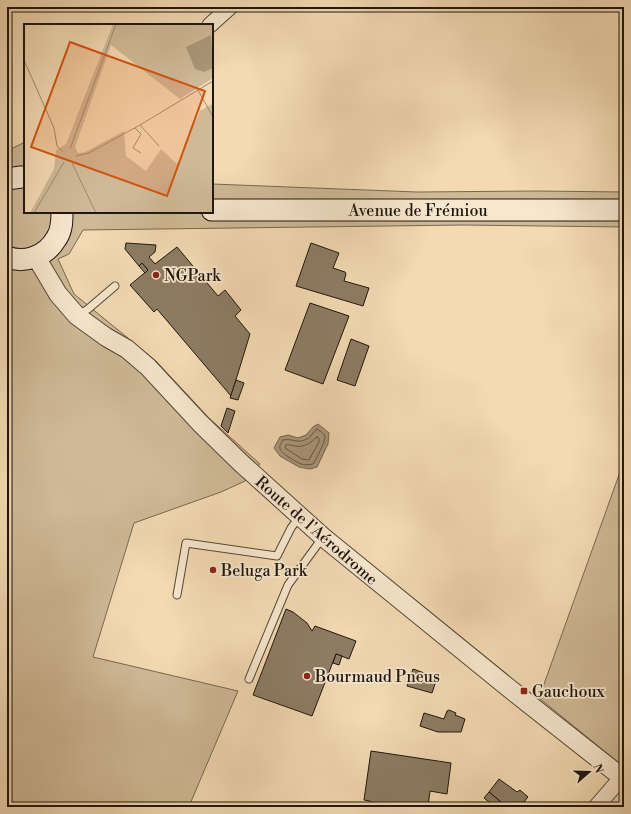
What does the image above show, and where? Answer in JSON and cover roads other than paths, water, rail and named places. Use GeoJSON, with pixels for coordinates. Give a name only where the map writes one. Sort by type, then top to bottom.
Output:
{"type":"FeatureCollection","features":[{"type":"Feature","properties":{"kind":"main road"},"geometry":{"type":"LineString","coordinates":[[7,179],[24,177]]}},
{"type":"Feature","properties":{"kind":"main road","name":"Avenue de Frémiou"},"geometry":{"type":"LineString","coordinates":[[213,210],[624,210]]}},
{"type":"Feature","properties":{"kind":"main road"},"geometry":{"type":"LineString","coordinates":[[7,257],[24,260],[36,257],[48,250],[57,239],[62,226],[62,213]]}},
{"type":"Feature","properties":{"kind":"street"},"geometry":{"type":"LineString","coordinates":[[211,24],[230,7]]}},
{"type":"Feature","properties":{"kind":"street","name":"Route de l'Aérodrome"},"geometry":{"type":"LineString","coordinates":[[36,257],[58,294],[77,316],[106,337],[127,349],[148,366],[205,428],[241,463],[323,537],[510,689],[623,778]]}},
{"type":"Feature","properties":{"kind":"street"},"geometry":{"type":"LineString","coordinates":[[596,807],[623,778]]}},
{"type":"Feature","properties":{"kind":"lane"},"geometry":{"type":"LineString","coordinates":[[77,316],[115,286]]}},
{"type":"Feature","properties":{"kind":"lane"},"geometry":{"type":"LineString","coordinates":[[177,595],[186,543],[277,556],[291,528],[300,516]]}},
{"type":"Feature","properties":{"kind":"lane"},"geometry":{"type":"LineString","coordinates":[[249,680],[288,585],[323,537]]}},
{"type":"Feature","properties":{"kind":"water"},"geometry":{"type":"Polygon","coordinates":[[[318,424],[329,433],[328,444],[317,467],[310,469],[299,467],[280,456],[274,448],[280,437],[288,435],[298,438],[306,435],[318,424]]]}},
{"type":"Feature","properties":{"kind":"place","name":"NGPark"},"geometry":{"type":"Point","coordinates":[156,275]}},
{"type":"Feature","properties":{"kind":"place","name":"Beluga Park"},"geometry":{"type":"Point","coordinates":[213,570]}},
{"type":"Feature","properties":{"kind":"place","name":"Bourmaud Pneus"},"geometry":{"type":"Point","coordinates":[307,676]}},
{"type":"Feature","properties":{"kind":"place","name":"Gauchoux"},"geometry":{"type":"Point","coordinates":[524,691]}}]}
